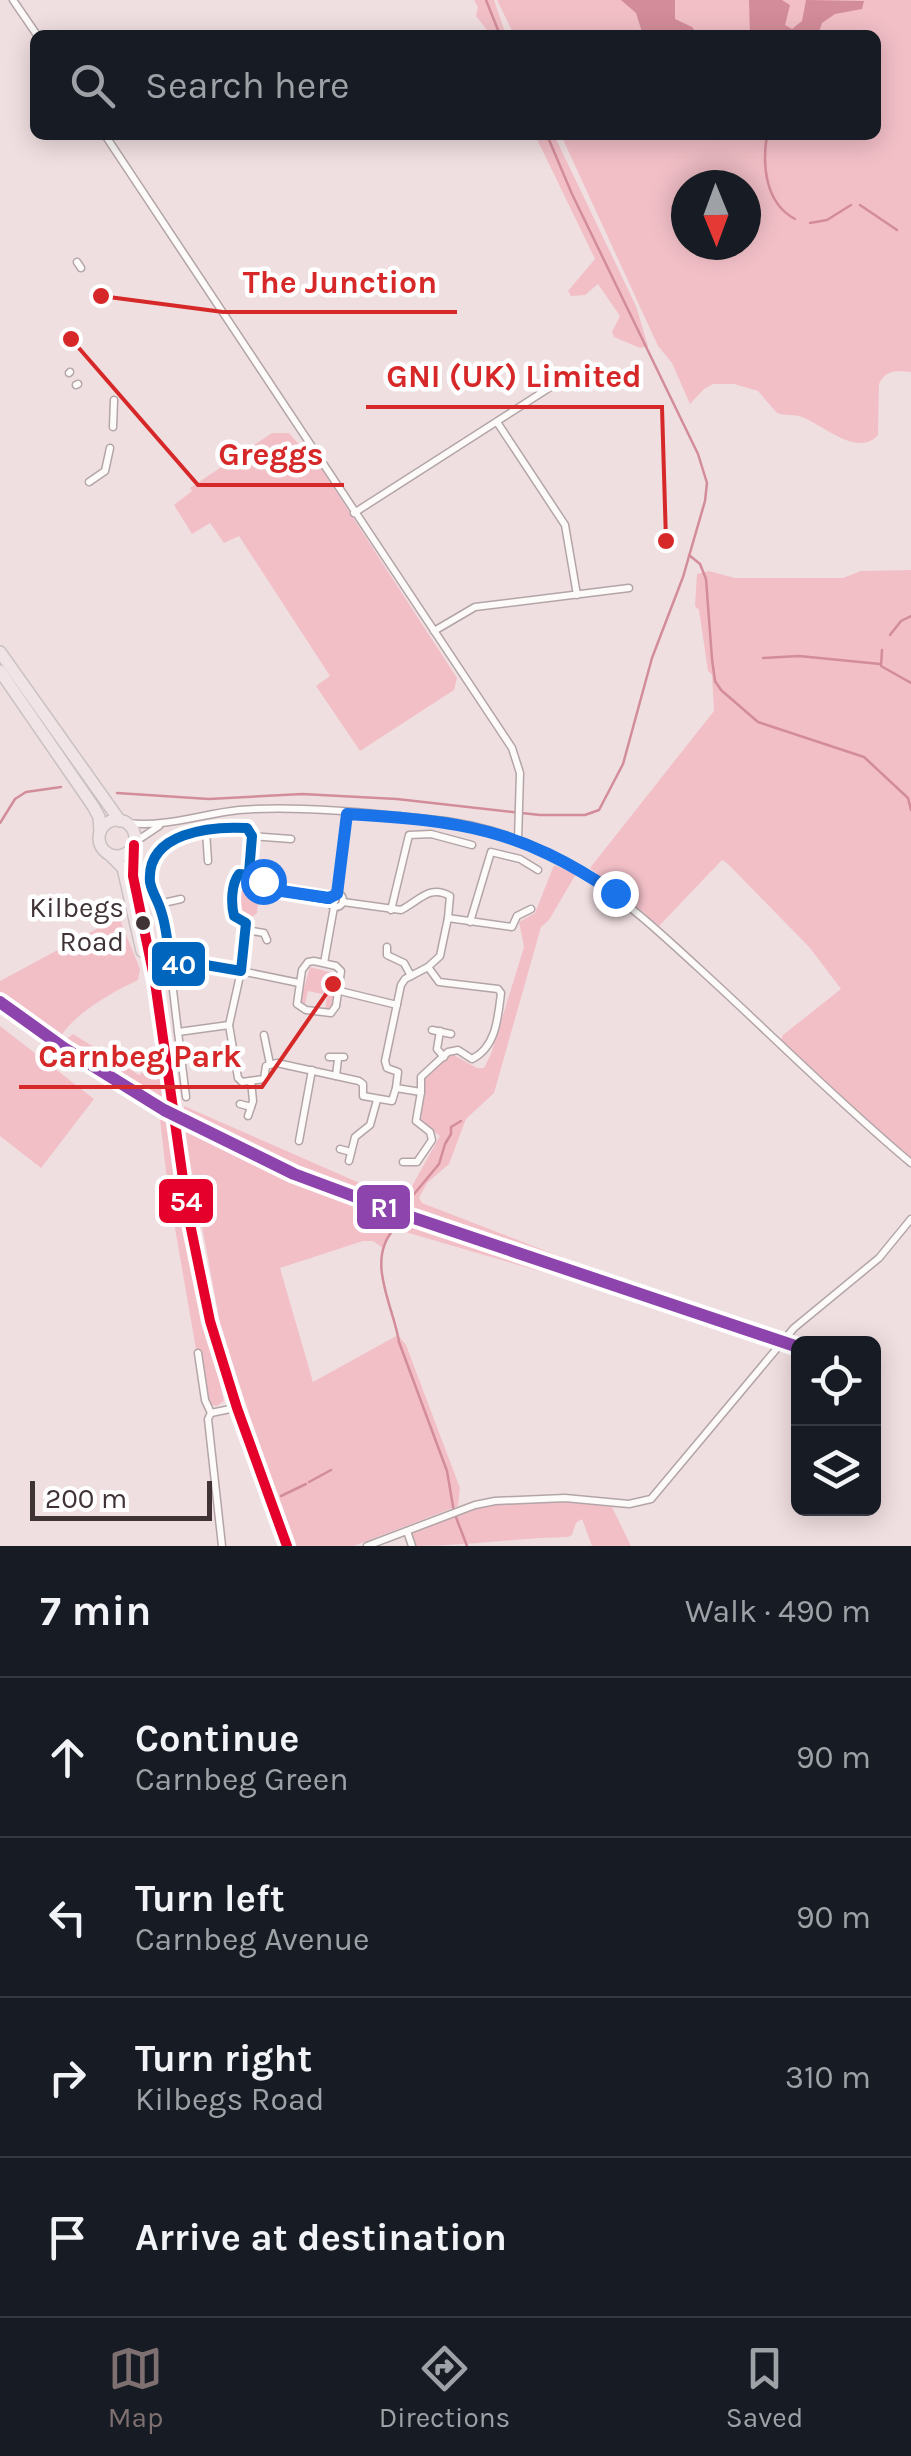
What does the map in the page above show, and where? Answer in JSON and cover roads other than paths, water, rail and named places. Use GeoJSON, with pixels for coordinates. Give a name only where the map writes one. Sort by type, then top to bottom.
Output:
{"type":"FeatureCollection","features":[{"type":"Feature","properties":{"kind":"highway"},"geometry":{"type":"LineString","coordinates":[[0,652],[133,830],[133,876],[146,929],[210,1321],[236,1408],[287,1546]]}},
{"type":"Feature","properties":{"kind":"highway"},"geometry":{"type":"LineString","coordinates":[[0,671],[93,806],[99,818],[100,846],[119,862],[126,877],[169,1067]]}},
{"type":"Feature","properties":{"kind":"highway"},"geometry":{"type":"LineString","coordinates":[[100,832],[108,822],[124,822]]}},
{"type":"Feature","properties":{"kind":"highway"},"geometry":{"type":"LineString","coordinates":[[110,855],[126,854],[134,843]]}},
{"type":"Feature","properties":{"kind":"street"},"geometry":{"type":"LineString","coordinates":[[14,0],[34,30]]}},
{"type":"Feature","properties":{"kind":"street"},"geometry":{"type":"LineString","coordinates":[[108,140],[512,748],[520,773],[518,840]]}},
{"type":"Feature","properties":{"kind":"street"},"geometry":{"type":"LineString","coordinates":[[354,512],[563,379]]}},
{"type":"Feature","properties":{"kind":"street"},"geometry":{"type":"LineString","coordinates":[[114,400],[114,426]]}},
{"type":"Feature","properties":{"kind":"street"},"geometry":{"type":"LineString","coordinates":[[497,422],[565,525],[577,595]]}},
{"type":"Feature","properties":{"kind":"street"},"geometry":{"type":"LineString","coordinates":[[88,482],[105,472],[110,448]]}},
{"type":"Feature","properties":{"kind":"street"},"geometry":{"type":"LineString","coordinates":[[434,631],[475,607],[629,588]]}},
{"type":"Feature","properties":{"kind":"street"},"geometry":{"type":"LineString","coordinates":[[124,822],[160,825],[242,810],[347,814],[430,819],[518,840],[578,868],[615,893],[911,1164]]}},
{"type":"Feature","properties":{"kind":"street"},"geometry":{"type":"LineString","coordinates":[[342,902],[337,894],[347,814]]}},
{"type":"Feature","properties":{"kind":"street"},"geometry":{"type":"LineString","coordinates":[[501,834],[519,823]]}},
{"type":"Feature","properties":{"kind":"street"},"geometry":{"type":"LineString","coordinates":[[134,843],[160,825]]}},
{"type":"Feature","properties":{"kind":"street"},"geometry":{"type":"LineString","coordinates":[[195,1087],[186,1092],[170,965],[159,904],[150,879],[156,854],[173,839],[206,831],[244,827],[252,836],[290,839]]}},
{"type":"Feature","properties":{"kind":"street"},"geometry":{"type":"LineString","coordinates":[[206,831],[208,860]]}},
{"type":"Feature","properties":{"kind":"street"},"geometry":{"type":"LineString","coordinates":[[392,910],[409,835],[432,834],[472,845]]}},
{"type":"Feature","properties":{"kind":"street"},"geometry":{"type":"LineString","coordinates":[[249,873],[252,836]]}},
{"type":"Feature","properties":{"kind":"street"},"geometry":{"type":"LineString","coordinates":[[470,922],[488,851],[538,870]]}},
{"type":"Feature","properties":{"kind":"street"},"geometry":{"type":"LineString","coordinates":[[270,1064],[264,1079],[239,1080],[229,1026],[246,930],[245,921],[233,915],[234,886],[240,874],[249,873],[261,876],[268,889],[329,898],[337,894]]}},
{"type":"Feature","properties":{"kind":"street"},"geometry":{"type":"LineString","coordinates":[[270,1064],[360,1081],[363,1096],[392,1101],[398,1072],[385,1064],[401,986],[440,956],[450,896],[439,891],[424,894],[403,910],[342,902],[334,907]]}},
{"type":"Feature","properties":{"kind":"street"},"geometry":{"type":"LineString","coordinates":[[324,963],[334,907],[329,898]]}},
{"type":"Feature","properties":{"kind":"street"},"geometry":{"type":"LineString","coordinates":[[159,904],[181,899]]}},
{"type":"Feature","properties":{"kind":"street"},"geometry":{"type":"LineString","coordinates":[[448,918],[514,930],[518,916],[531,909]]}},
{"type":"Feature","properties":{"kind":"street"},"geometry":{"type":"LineString","coordinates":[[246,930],[267,934]]}},
{"type":"Feature","properties":{"kind":"street"},"geometry":{"type":"LineString","coordinates":[[384,953],[404,963],[411,976]]}},
{"type":"Feature","properties":{"kind":"street"},"geometry":{"type":"LineString","coordinates":[[324,963],[340,969],[339,991],[332,1012],[306,1010],[296,1002],[305,964],[324,963]]}},
{"type":"Feature","properties":{"kind":"street"},"geometry":{"type":"LineString","coordinates":[[170,965],[194,964],[299,984]]}},
{"type":"Feature","properties":{"kind":"street"},"geometry":{"type":"LineString","coordinates":[[428,967],[439,982],[474,984],[501,991],[509,986]]}},
{"type":"Feature","properties":{"kind":"street"},"geometry":{"type":"LineString","coordinates":[[339,991],[397,1005]]}},
{"type":"Feature","properties":{"kind":"street"},"geometry":{"type":"LineString","coordinates":[[403,1162],[417,1162],[432,1140],[430,1132],[416,1119],[421,1077],[454,1050],[472,1059],[480,1054],[496,1027],[501,991]]}},
{"type":"Feature","properties":{"kind":"street"},"geometry":{"type":"LineString","coordinates":[[178,1032],[229,1026]]}},
{"type":"Feature","properties":{"kind":"street"},"geometry":{"type":"LineString","coordinates":[[444,1057],[437,1049],[436,1031],[451,1034]]}},
{"type":"Feature","properties":{"kind":"street"},"geometry":{"type":"LineString","coordinates":[[264,1035],[270,1064]]}},
{"type":"Feature","properties":{"kind":"street"},"geometry":{"type":"LineString","coordinates":[[329,1057],[341,1058],[336,1076]]}},
{"type":"Feature","properties":{"kind":"street"},"geometry":{"type":"LineString","coordinates":[[300,1135],[312,1070]]}},
{"type":"Feature","properties":{"kind":"street"},"geometry":{"type":"LineString","coordinates":[[248,1116],[251,1081]]}},
{"type":"Feature","properties":{"kind":"street"},"geometry":{"type":"LineString","coordinates":[[396,1088],[421,1092]]}},
{"type":"Feature","properties":{"kind":"street"},"geometry":{"type":"LineString","coordinates":[[349,1161],[356,1136],[370,1125],[377,1100]]}},
{"type":"Feature","properties":{"kind":"street"},"geometry":{"type":"LineString","coordinates":[[240,1104],[251,1107]]}},
{"type":"Feature","properties":{"kind":"street"},"geometry":{"type":"LineString","coordinates":[[290,1128],[300,1135],[312,1136]]}},
{"type":"Feature","properties":{"kind":"street"},"geometry":{"type":"LineString","coordinates":[[340,1149],[351,1152]]}},
{"type":"Feature","properties":{"kind":"street"},"geometry":{"type":"LineString","coordinates":[[368,1546],[475,1505],[524,1498],[578,1498],[630,1504],[651,1499],[794,1328],[879,1258],[911,1218]]}},
{"type":"Feature","properties":{"kind":"street"},"geometry":{"type":"LineString","coordinates":[[198,1353],[212,1413]]}},
{"type":"Feature","properties":{"kind":"street"},"geometry":{"type":"LineString","coordinates":[[222,1546],[208,1419],[212,1413],[236,1408]]}},
{"type":"Feature","properties":{"kind":"street"},"geometry":{"type":"LineString","coordinates":[[407,1531],[412,1546]]}},
{"type":"Feature","properties":{"kind":"waterway"},"geometry":{"type":"LineString","coordinates":[[486,0],[498,30]]}},
{"type":"Feature","properties":{"kind":"waterway"},"geometry":{"type":"LineString","coordinates":[[117,793],[209,799],[302,794],[397,799],[540,815],[585,815],[599,810],[623,764],[652,658],[683,577],[707,483],[698,454],[549,140]]}},
{"type":"Feature","properties":{"kind":"waterway"},"geometry":{"type":"LineString","coordinates":[[767,140],[768,182],[777,203],[795,219]]}},
{"type":"Feature","properties":{"kind":"waterway"},"geometry":{"type":"LineString","coordinates":[[810,223],[827,220],[851,205]]}},
{"type":"Feature","properties":{"kind":"waterway"},"geometry":{"type":"LineString","coordinates":[[860,205],[897,230]]}},
{"type":"Feature","properties":{"kind":"waterway"},"geometry":{"type":"LineString","coordinates":[[689,555],[700,564],[706,579],[712,659],[715,681],[721,690],[758,722],[864,757],[908,798],[911,810]]}},
{"type":"Feature","properties":{"kind":"waterway"},"geometry":{"type":"LineString","coordinates":[[890,635],[901,621],[911,616]]}},
{"type":"Feature","properties":{"kind":"waterway"},"geometry":{"type":"LineString","coordinates":[[882,650],[881,666],[911,683]]}},
{"type":"Feature","properties":{"kind":"waterway"},"geometry":{"type":"LineString","coordinates":[[763,658],[799,656],[880,664]]}},
{"type":"Feature","properties":{"kind":"waterway"},"geometry":{"type":"LineString","coordinates":[[0,823],[15,799],[26,792],[61,787]]}},
{"type":"Feature","properties":{"kind":"waterway"},"geometry":{"type":"LineString","coordinates":[[410,1199],[439,1164],[451,1127],[461,1121]]}},
{"type":"Feature","properties":{"kind":"waterway"},"geometry":{"type":"LineString","coordinates":[[394,1229],[382,1255],[384,1284],[399,1342],[447,1471],[454,1512],[467,1546]]}},
{"type":"Feature","properties":{"kind":"waterway"},"geometry":{"type":"LineString","coordinates":[[309,1482],[331,1470]]}},
{"type":"Feature","properties":{"kind":"waterway"},"geometry":{"type":"LineString","coordinates":[[281,1496],[306,1484]]}},
{"type":"Feature","properties":{"kind":"place","name":"The Junction"},"geometry":{"type":"Point","coordinates":[101,296]}},
{"type":"Feature","properties":{"kind":"place","name":"Greggs"},"geometry":{"type":"Point","coordinates":[71,339]}},
{"type":"Feature","properties":{"kind":"place","name":"GNI (UK) Limited"},"geometry":{"type":"Point","coordinates":[666,541]}},
{"type":"Feature","properties":{"kind":"place","name":"Kilbegs Road"},"geometry":{"type":"Point","coordinates":[143,923]}},
{"type":"Feature","properties":{"kind":"place","name":"Carnbeg Park"},"geometry":{"type":"Point","coordinates":[333,984]}}]}
